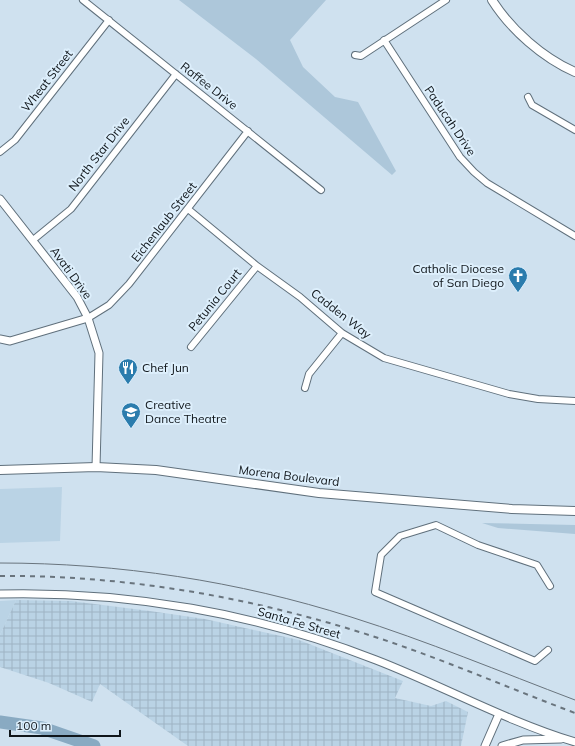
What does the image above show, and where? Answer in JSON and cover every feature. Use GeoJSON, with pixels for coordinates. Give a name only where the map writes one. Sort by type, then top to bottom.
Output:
{"type":"FeatureCollection","features":[{"type":"Feature","properties":{"kind":"main road"},"geometry":{"type":"LineString","coordinates":[[492,0],[519,32],[540,51],[565,68],[575,72]]}},
{"type":"Feature","properties":{"kind":"main road","name":"Morena Boulevard"},"geometry":{"type":"LineString","coordinates":[[0,470],[96,467],[156,470],[319,493],[512,509],[575,510]]}},
{"type":"Feature","properties":{"kind":"street","name":"Raffee Drive"},"geometry":{"type":"LineString","coordinates":[[83,0],[321,190]]}},
{"type":"Feature","properties":{"kind":"street"},"geometry":{"type":"LineString","coordinates":[[355,55],[361,56],[446,0]]}},
{"type":"Feature","properties":{"kind":"street","name":"Wheat Street"},"geometry":{"type":"LineString","coordinates":[[0,152],[15,140],[109,20]]}},
{"type":"Feature","properties":{"kind":"street","name":"Paducah Drive"},"geometry":{"type":"LineString","coordinates":[[384,40],[460,157],[474,172],[487,183],[575,236]]}},
{"type":"Feature","properties":{"kind":"street","name":"North Star Drive"},"geometry":{"type":"LineString","coordinates":[[33,240],[71,208],[176,74]]}},
{"type":"Feature","properties":{"kind":"street"},"geometry":{"type":"LineString","coordinates":[[528,97],[532,105],[575,130]]}},
{"type":"Feature","properties":{"kind":"street","name":"Eichenlaub Street"},"geometry":{"type":"LineString","coordinates":[[88,318],[109,305],[129,284],[248,131]]}},
{"type":"Feature","properties":{"kind":"street","name":"Avati Drive"},"geometry":{"type":"LineString","coordinates":[[0,199],[77,298],[88,318],[99,353],[96,467]]}},
{"type":"Feature","properties":{"kind":"street","name":"Cadden Way"},"geometry":{"type":"LineString","coordinates":[[188,209],[257,266],[300,297],[342,333],[357,343],[396,362],[509,394],[538,399],[575,401]]}},
{"type":"Feature","properties":{"kind":"street","name":"Petunia Court"},"geometry":{"type":"LineString","coordinates":[[191,347],[257,266]]}},
{"type":"Feature","properties":{"kind":"street"},"geometry":{"type":"LineString","coordinates":[[0,340],[10,342],[88,318]]}},
{"type":"Feature","properties":{"kind":"street"},"geometry":{"type":"LineString","coordinates":[[304,388],[309,374],[342,333]]}},
{"type":"Feature","properties":{"kind":"street"},"geometry":{"type":"LineString","coordinates":[[548,650],[535,660],[375,592],[381,556],[400,536],[436,525],[478,545],[537,565],[550,586]]}},
{"type":"Feature","properties":{"kind":"street","name":"Santa Fe Street"},"geometry":{"type":"LineString","coordinates":[[0,594],[50,594],[134,600],[200,609],[248,620],[321,639],[377,660],[499,714],[575,742]]}},
{"type":"Feature","properties":{"kind":"street"},"geometry":{"type":"LineString","coordinates":[[485,746],[499,714]]}},
{"type":"Feature","properties":{"kind":"street"},"geometry":{"type":"LineString","coordinates":[[502,746],[523,740],[565,739]]}},
{"type":"Feature","properties":{"kind":"shaded area"},"geometry":{"type":"Polygon","coordinates":[[[179,0],[326,0],[290,40],[303,67],[335,97],[358,102],[396,171],[392,175],[256,59],[179,0]]]}},
{"type":"Feature","properties":{"kind":"shaded area"},"geometry":{"type":"Polygon","coordinates":[[[62,487],[60,541],[0,543],[0,489],[62,487]]]}},
{"type":"Feature","properties":{"kind":"shaded area"},"geometry":{"type":"Polygon","coordinates":[[[482,523],[575,525],[575,534],[498,528],[482,523]]]}},
{"type":"Feature","properties":{"kind":"shaded area"},"geometry":{"type":"Polygon","coordinates":[[[16,600],[0,635],[0,601],[16,600]]]}},
{"type":"Feature","properties":{"kind":"shaded area"},"geometry":{"type":"Polygon","coordinates":[[[16,600],[71,601],[150,611],[205,619],[299,640],[403,681],[395,698],[431,706],[446,701],[468,712],[461,746],[188,746],[100,684],[92,702],[49,683],[0,667],[0,635],[16,600]]]}},
{"type":"Feature","properties":{"kind":"waterway"},"geometry":{"type":"LineString","coordinates":[[0,722],[42,728],[94,746]]}},
{"type":"Feature","properties":{"kind":"tram line"},"geometry":{"type":"LineString","coordinates":[[0,563],[89,566],[134,571],[178,576],[265,593],[308,604],[379,626],[436,646],[575,700]]}},
{"type":"Feature","properties":{"kind":"railway"},"geometry":{"type":"LineString","coordinates":[[0,576],[94,579],[140,584],[233,599],[369,635],[446,662],[575,713]]}},
{"type":"Feature","properties":{"kind":"place","name":"Catholic Diocese of San Diego"},"geometry":{"type":"Point","coordinates":[518,293]}},
{"type":"Feature","properties":{"kind":"place","name":"Chef Jun"},"geometry":{"type":"Point","coordinates":[128,385]}},
{"type":"Feature","properties":{"kind":"place","name":"Creative Dance Theatre"},"geometry":{"type":"Point","coordinates":[131,429]}}]}
